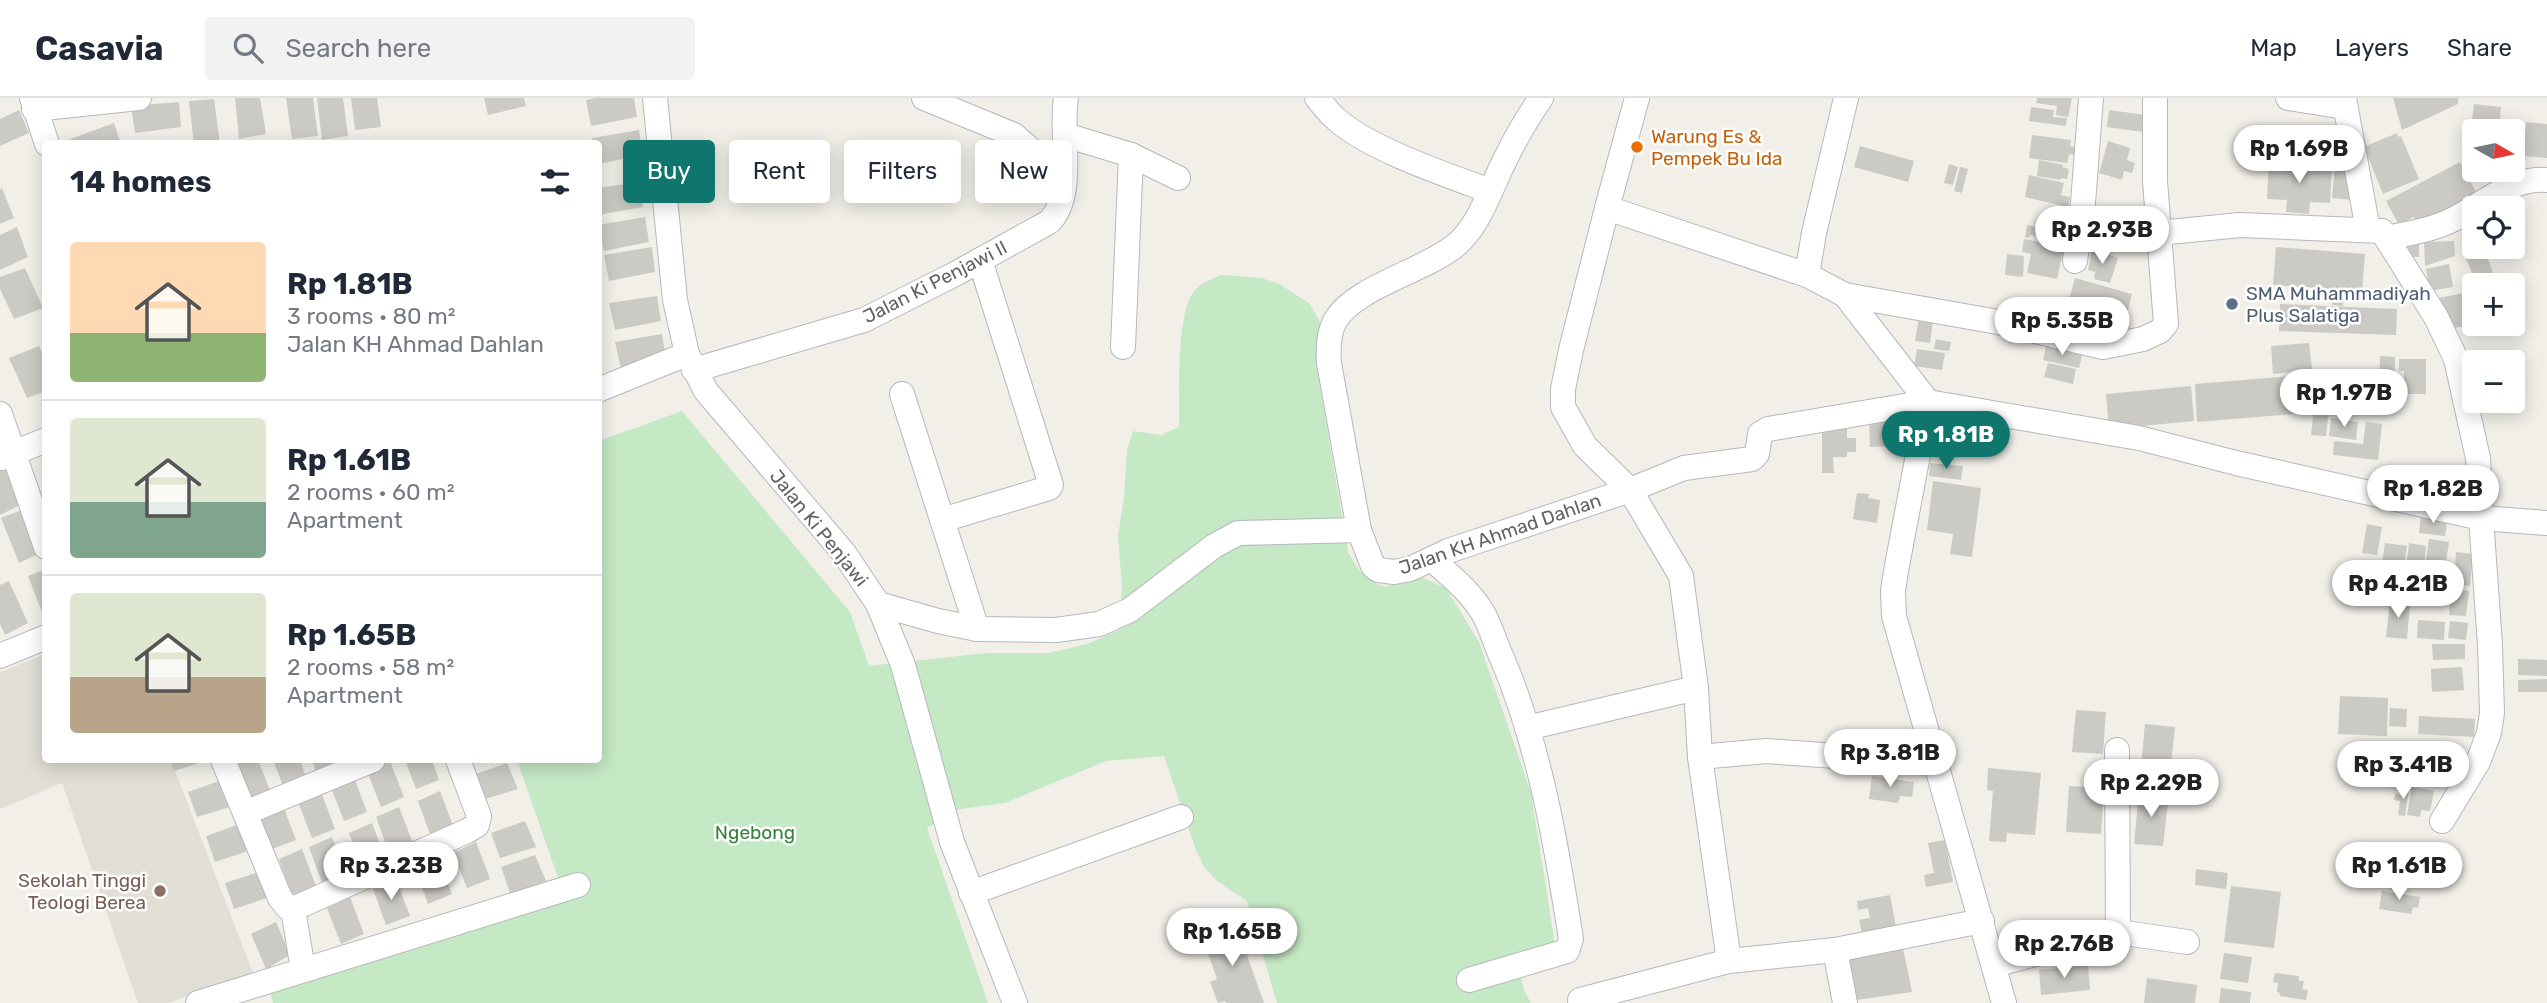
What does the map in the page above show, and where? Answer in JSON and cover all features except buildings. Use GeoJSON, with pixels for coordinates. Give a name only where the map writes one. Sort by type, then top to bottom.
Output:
{"type":"FeatureCollection","features":[{"type":"Feature","properties":{"kind":"street"},"geometry":{"type":"LineString","coordinates":[[46,140],[33,104],[139,98]]}},
{"type":"Feature","properties":{"kind":"street","name":"Jalan Ki Penjawi"},"geometry":{"type":"LineString","coordinates":[[654,98],[676,300],[690,362],[706,391],[844,553],[878,604],[895,641],[951,842],[1015,1003]]}},
{"type":"Feature","properties":{"kind":"street"},"geometry":{"type":"LineString","coordinates":[[924,98],[1014,135],[1020,140]]}},
{"type":"Feature","properties":{"kind":"street","name":"Jalan Ki Penjawi II"},"geometry":{"type":"LineString","coordinates":[[1065,140],[1066,98]]}},
{"type":"Feature","properties":{"kind":"street"},"geometry":{"type":"LineString","coordinates":[[1317,98],[1336,119],[1366,139],[1444,174],[1490,191]]}},
{"type":"Feature","properties":{"kind":"street","name":"Jalan KH Ahmad Dahlan"},"geometry":{"type":"LineString","coordinates":[[1541,98],[1506,157],[1474,225],[1465,237],[1441,255],[1365,295],[1342,311],[1332,328],[1329,363],[1359,530],[1373,566],[1378,570],[1401,571],[1418,567],[1432,559],[1630,490],[1585,446],[1563,407],[1563,389],[1637,98]]}},
{"type":"Feature","properties":{"kind":"street"},"geometry":{"type":"LineString","coordinates":[[1807,275],[1814,233],[1846,98]]}},
{"type":"Feature","properties":{"kind":"street"},"geometry":{"type":"LineString","coordinates":[[2075,261],[2083,203],[2091,98]]}},
{"type":"Feature","properties":{"kind":"street"},"geometry":{"type":"LineString","coordinates":[[1607,208],[1807,275],[1845,295],[1998,322],[2103,347],[2113,347],[2143,339],[2160,331],[2166,324],[2155,181],[2155,98]]}},
{"type":"Feature","properties":{"kind":"street"},"geometry":{"type":"LineString","coordinates":[[2288,98],[2345,103],[2378,234],[2437,317],[2456,359],[2478,458],[2492,713],[2489,733],[2478,762],[2442,821]]}},
{"type":"Feature","properties":{"kind":"street"},"geometry":{"type":"LineString","coordinates":[[1065,135],[1130,155],[1178,178]]}},
{"type":"Feature","properties":{"kind":"street"},"geometry":{"type":"LineString","coordinates":[[1123,347],[1130,155]]}},
{"type":"Feature","properties":{"kind":"street"},"geometry":{"type":"LineString","coordinates":[[2159,233],[2240,225],[2378,234],[2454,220],[2513,185],[2532,179],[2547,180]]}},
{"type":"Feature","properties":{"kind":"street","name":"Jalan Ki Penjawi II"},"geometry":{"type":"LineString","coordinates":[[602,389],[690,362],[864,320],[1049,222],[1056,215],[1059,203]]}},
{"type":"Feature","properties":{"kind":"street"},"geometry":{"type":"LineString","coordinates":[[942,520],[1049,488],[1051,485],[980,260]]}},
{"type":"Feature","properties":{"kind":"street"},"geometry":{"type":"LineString","coordinates":[[1845,295],[1928,402],[1896,571],[1893,603],[1897,628],[2004,1003]]}},
{"type":"Feature","properties":{"kind":"street"},"geometry":{"type":"LineString","coordinates":[[902,394],[977,629]]}},
{"type":"Feature","properties":{"kind":"street"},"geometry":{"type":"LineString","coordinates":[[1729,961],[1700,757],[1696,688],[1681,576],[1630,490],[1685,468],[1752,459],[1757,454],[1760,434],[1768,429],[1928,402],[2139,438],[2287,475],[2481,518],[2547,523]]}},
{"type":"Feature","properties":{"kind":"street"},"geometry":{"type":"LineString","coordinates":[[0,415],[7,455],[42,530]]}},
{"type":"Feature","properties":{"kind":"street"},"geometry":{"type":"LineString","coordinates":[[7,455],[42,442]]}},
{"type":"Feature","properties":{"kind":"street"},"geometry":{"type":"LineString","coordinates":[[878,604],[977,629],[1056,630],[1099,624],[1130,610],[1214,546],[1238,533],[1359,530]]}},
{"type":"Feature","properties":{"kind":"street"},"geometry":{"type":"LineString","coordinates":[[1432,559],[1465,589],[1483,612],[1515,690],[1556,847],[1571,945],[1564,952],[1469,980]]}},
{"type":"Feature","properties":{"kind":"street"},"geometry":{"type":"LineString","coordinates":[[0,656],[42,639]]}},
{"type":"Feature","properties":{"kind":"street"},"geometry":{"type":"LineString","coordinates":[[1527,728],[1696,688]]}},
{"type":"Feature","properties":{"kind":"street"},"geometry":{"type":"LineString","coordinates":[[2117,750],[2118,932]]}},
{"type":"Feature","properties":{"kind":"street"},"geometry":{"type":"LineString","coordinates":[[1700,757],[1766,751],[1936,763]]}},
{"type":"Feature","properties":{"kind":"street"},"geometry":{"type":"LineString","coordinates":[[224,763],[280,898],[288,908],[293,909],[477,825],[479,816],[459,763]]}},
{"type":"Feature","properties":{"kind":"street"},"geometry":{"type":"LineString","coordinates":[[245,813],[366,763]]}},
{"type":"Feature","properties":{"kind":"street"},"geometry":{"type":"LineString","coordinates":[[971,893],[1181,817]]}},
{"type":"Feature","properties":{"kind":"street"},"geometry":{"type":"LineString","coordinates":[[198,1003],[578,885]]}},
{"type":"Feature","properties":{"kind":"street"},"geometry":{"type":"LineString","coordinates":[[293,909],[303,970]]}},
{"type":"Feature","properties":{"kind":"street"},"geometry":{"type":"LineString","coordinates":[[1580,1000],[1729,961],[1835,950],[1982,921]]}},
{"type":"Feature","properties":{"kind":"street"},"geometry":{"type":"LineString","coordinates":[[1993,965],[2118,932],[2187,942]]}},
{"type":"Feature","properties":{"kind":"street"},"geometry":{"type":"LineString","coordinates":[[1835,950],[1845,1003]]}},
{"type":"Feature","properties":{"kind":"shaded area","name":"Sekolah Tinggi Teologi Berea"},"geometry":{"type":"Polygon","coordinates":[[[42,655],[42,763],[172,763],[253,973],[168,1003],[138,1003],[62,783],[0,809],[0,672],[42,655]]]}},
{"type":"Feature","properties":{"kind":"green space","name":"Ngebong"},"geometry":{"type":"Polygon","coordinates":[[[1220,275],[1262,278],[1281,285],[1310,304],[1324,330],[1316,363],[1348,552],[1363,574],[1379,585],[1386,587],[1423,578],[1446,588],[1479,642],[1531,793],[1556,951],[1520,973],[1524,991],[1531,1003],[1277,1003],[1247,901],[1217,881],[1204,867],[1164,756],[1106,761],[1005,803],[960,809],[927,828],[988,1003],[273,1003],[270,992],[563,892],[518,763],[602,763],[602,440],[682,411],[850,612],[869,666],[987,653],[1049,653],[1087,644],[1119,630],[1122,586],[1118,536],[1127,449],[1133,431],[1161,435],[1179,427],[1180,354],[1185,315],[1189,299],[1204,283],[1220,275]]]}},
{"type":"Feature","properties":{"kind":"place","name":"Warung Es & Pempek Bu Ida"},"geometry":{"type":"Point","coordinates":[1637,147]}},
{"type":"Feature","properties":{"kind":"place","name":"SMA Muhammadiyah Plus Salatiga"},"geometry":{"type":"Point","coordinates":[2232,304]}},
{"type":"Feature","properties":{"kind":"place","name":"Sekolah Tinggi Teologi Berea"},"geometry":{"type":"Point","coordinates":[160,891]}}]}
